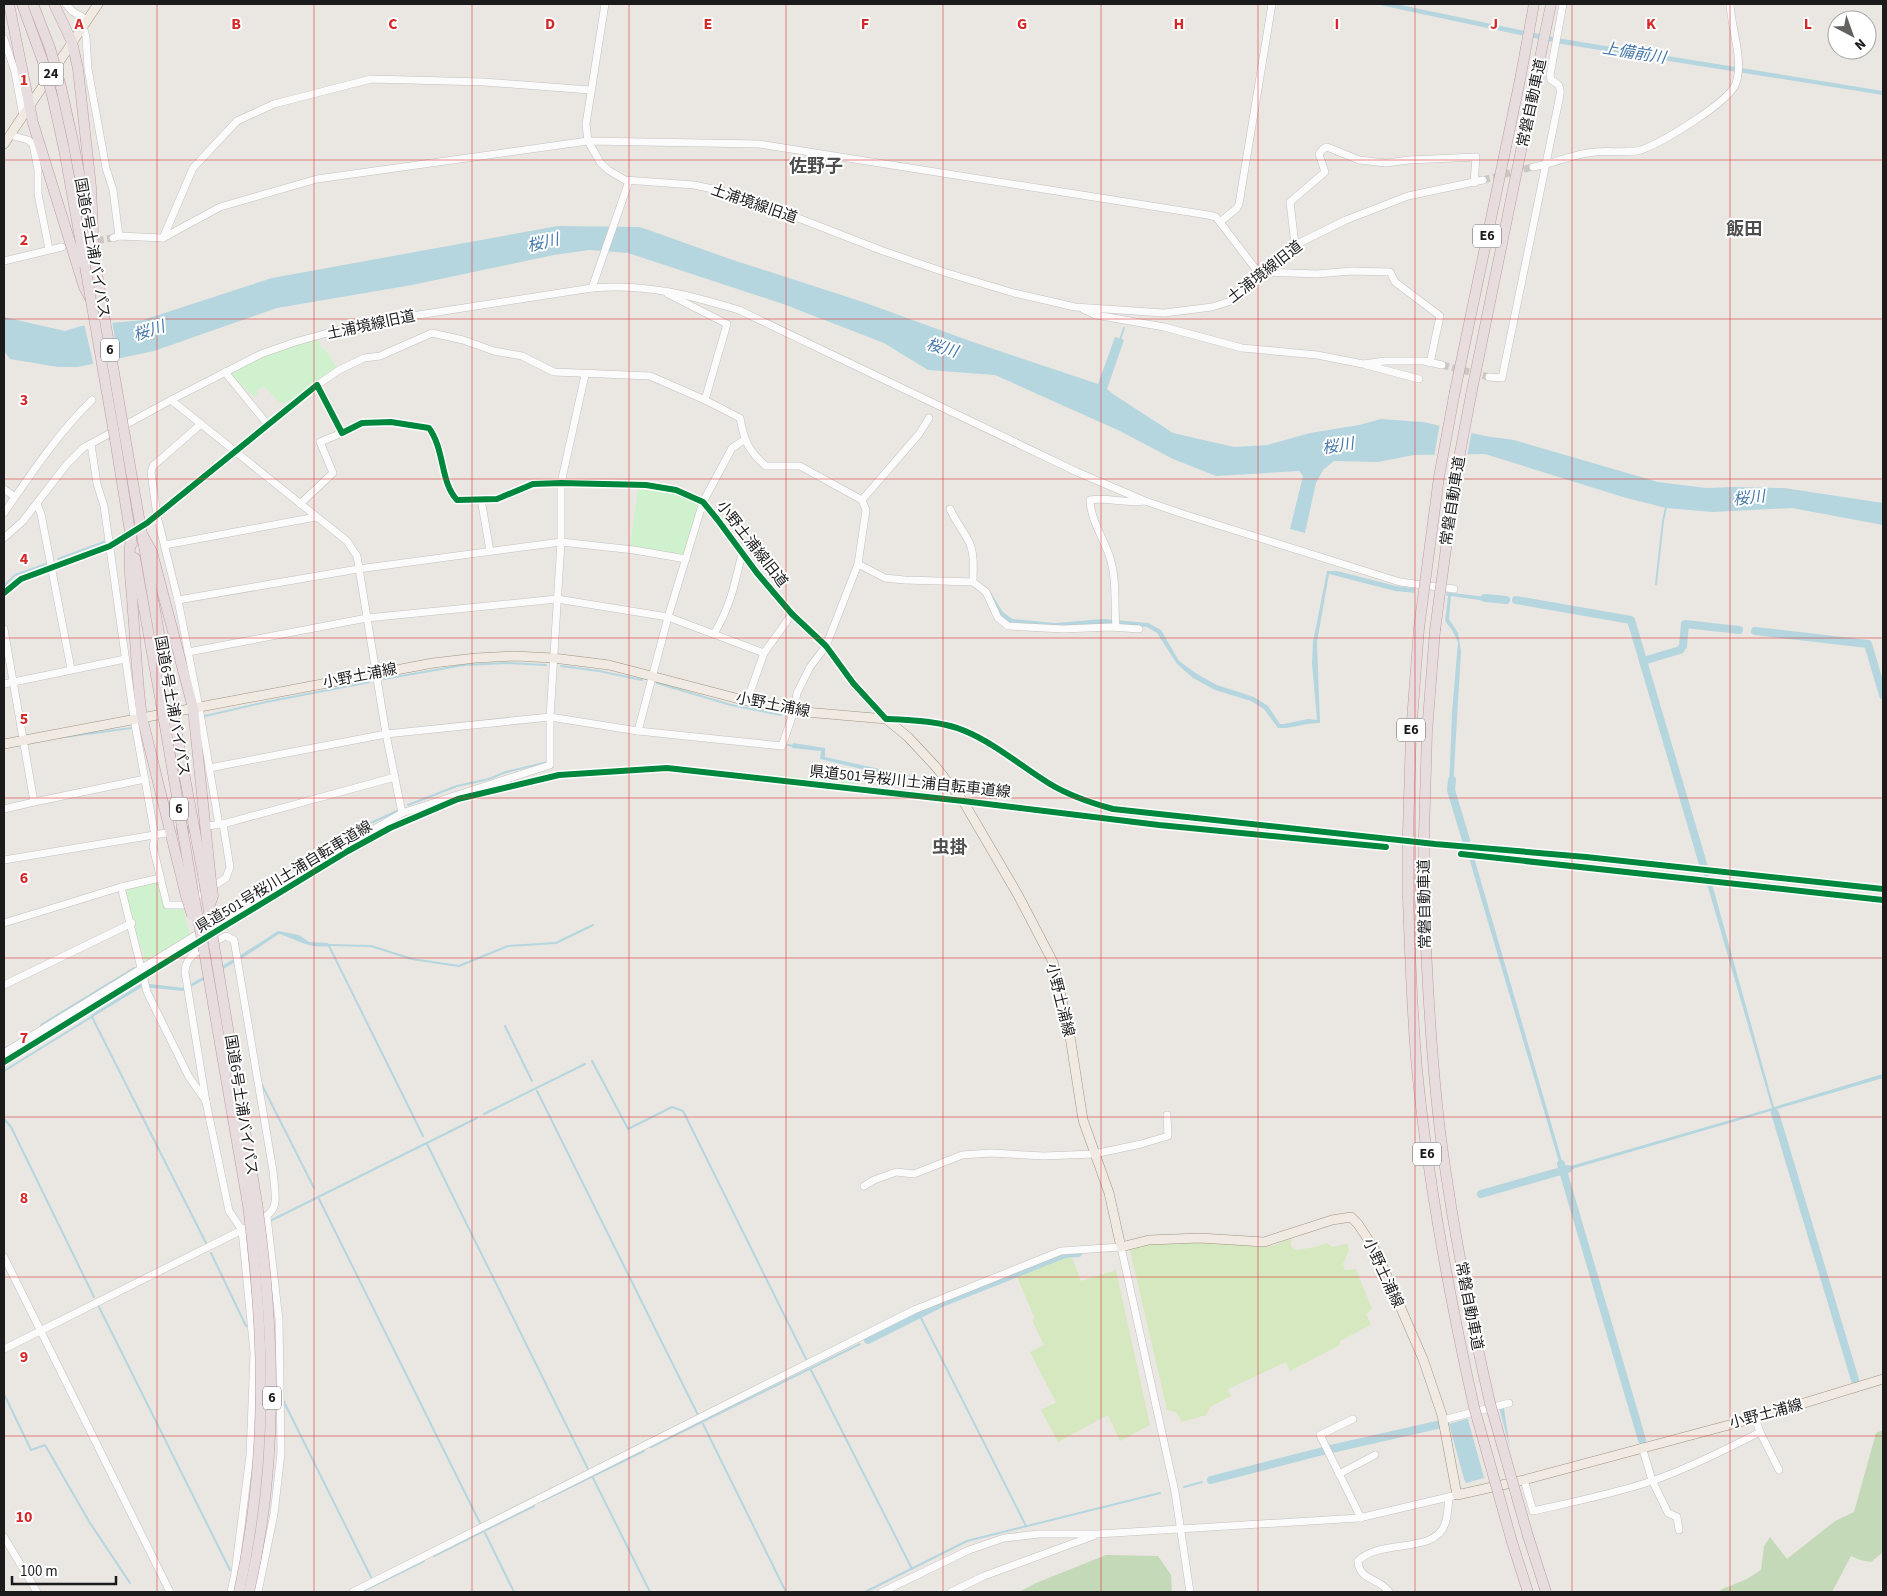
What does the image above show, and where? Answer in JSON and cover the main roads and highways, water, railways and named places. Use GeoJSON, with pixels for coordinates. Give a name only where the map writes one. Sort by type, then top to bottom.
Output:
{"type":"FeatureCollection","features":[{"type":"Feature","properties":{"kind":"highway"},"geometry":{"type":"LineString","coordinates":[[9,4],[29,106],[81,266]]}},
{"type":"Feature","properties":{"kind":"highway","name":"国道6号土浦バイパス"},"geometry":{"type":"LineString","coordinates":[[22,4],[42,59],[53,99],[64,149],[81,266],[91,299],[142,534],[170,725],[208,884],[208,909],[253,1204],[262,1404],[254,1503],[239,1592]]}},
{"type":"Feature","properties":{"kind":"highway","name":"国道6号土浦バイパス"},"geometry":{"type":"LineString","coordinates":[[33,4],[50,48],[74,141],[95,259],[120,438],[127,538],[166,703]]}},
{"type":"Feature","properties":{"kind":"highway"},"geometry":{"type":"LineString","coordinates":[[54,4],[72,42],[78,69],[91,187],[95,259]]}},
{"type":"Feature","properties":{"kind":"highway","name":"常磐自動車道"},"geometry":{"type":"LineString","coordinates":[[1528,1592],[1474,1407],[1444,1263],[1425,1142],[1417,1068],[1408,898],[1408,833],[1411,734],[1419,628],[1438,486],[1455,391],[1534,4]]}},
{"type":"Feature","properties":{"kind":"highway","name":"常磐自動車道"},"geometry":{"type":"LineString","coordinates":[[1546,1592],[1490,1403],[1473,1332],[1458,1249],[1441,1137],[1427,989],[1424,836],[1427,732],[1436,630],[1456,474],[1551,4]]}},
{"type":"Feature","properties":{"kind":"highway"},"geometry":{"type":"LineString","coordinates":[[142,534],[152,552],[196,708],[208,884]]}},
{"type":"Feature","properties":{"kind":"highway"},"geometry":{"type":"LineString","coordinates":[[127,538],[138,689],[138,718],[190,894]]}},
{"type":"Feature","properties":{"kind":"highway","name":"国道6号土浦バイパス"},"geometry":{"type":"LineString","coordinates":[[170,725],[190,894],[201,934],[266,1263],[272,1370],[272,1406],[265,1501],[249,1592]]}},
{"type":"Feature","properties":{"kind":"main road","name":"24"},"geometry":{"type":"LineString","coordinates":[[4,144],[98,4]]}},
{"type":"Feature","properties":{"kind":"main road","name":"小野土浦線"},"geometry":{"type":"LineString","coordinates":[[4,744],[432,663],[515,656],[553,658],[609,665],[747,701],[794,711],[886,719],[908,737],[963,800],[1018,895],[1053,962],[1069,1030],[1083,1120],[1109,1193],[1121,1247],[1149,1240],[1200,1238],[1264,1242],[1282,1238],[1332,1220],[1351,1217],[1368,1237],[1387,1274],[1437,1396],[1443,1420],[1453,1496],[1524,1480],[1756,1418],[1883,1379]]}},
{"type":"Feature","properties":{"kind":"water","name":"上備前川"},"geometry":{"type":"Polygon","coordinates":[[[1375,4],[1396,4],[1563,39],[1883,91],[1883,95],[1562,44],[1375,4]]]}},
{"type":"Feature","properties":{"kind":"water","name":"桜川"},"geometry":{"type":"Polygon","coordinates":[[[558,226],[640,227],[1098,384],[1115,337],[1124,340],[1107,389],[1173,433],[1234,447],[1267,445],[1310,433],[1359,425],[1381,419],[1423,422],[1485,436],[1514,440],[1658,482],[1706,488],[1784,488],[1883,503],[1883,525],[1792,508],[1713,512],[1666,508],[1623,497],[1485,454],[1414,455],[1378,462],[1334,461],[1323,470],[1316,483],[1305,533],[1290,529],[1303,476],[1299,471],[1216,476],[1173,459],[1120,431],[995,375],[928,370],[884,343],[783,304],[628,253],[589,250],[554,255],[412,285],[277,308],[154,351],[78,367],[58,367],[10,359],[4,351],[4,317],[65,331],[81,326],[143,320],[272,278],[558,226]]]}},
{"type":"Feature","properties":{"kind":"water"},"geometry":{"type":"Polygon","coordinates":[[[1327,571],[1337,571],[1396,586],[1494,598],[1493,602],[1451,596],[1449,619],[1458,633],[1461,651],[1453,788],[1449,790],[1452,712],[1458,642],[1445,621],[1448,596],[1395,591],[1329,574],[1317,642],[1320,723],[1278,728],[1264,709],[1251,701],[1215,690],[1193,678],[1177,664],[1157,633],[1147,627],[1103,624],[1065,627],[1011,624],[999,615],[992,602],[990,591],[1002,611],[1012,619],[1055,623],[1103,619],[1148,623],[1161,630],[1179,661],[1217,685],[1254,697],[1268,706],[1280,724],[1284,724],[1308,719],[1317,720],[1312,664],[1313,642],[1327,571]]]}},
{"type":"Feature","properties":{"kind":"water"},"geometry":{"type":"Polygon","coordinates":[[[793,743],[825,748],[825,757],[916,777],[944,780],[943,784],[915,782],[820,759],[821,751],[792,748],[793,743]]]}},
{"type":"Feature","properties":{"kind":"water"},"geometry":{"type":"Polygon","coordinates":[[[1469,840],[1564,1168],[1772,1108],[1701,863],[1705,864],[1714,891],[1774,1107],[1883,1074],[1883,1078],[1562,1172],[1464,841],[1469,840]]]}},
{"type":"Feature","properties":{"kind":"water"},"geometry":{"type":"Polygon","coordinates":[[[278,931],[299,935],[309,942],[328,943],[330,946],[309,945],[279,934],[241,959],[184,991],[142,987],[91,1018],[91,1015],[142,983],[184,988],[278,931]]]}},
{"type":"Feature","properties":{"kind":"water"},"geometry":{"type":"Polygon","coordinates":[[[1504,1408],[1513,1470],[1466,1483],[1449,1424],[1504,1408]]]}},
{"type":"Feature","properties":{"kind":"waterway"},"geometry":{"type":"LineString","coordinates":[[1120,340],[1124,328]]}},
{"type":"Feature","properties":{"kind":"waterway"},"geometry":{"type":"LineString","coordinates":[[1656,584],[1666,507]]}},
{"type":"Feature","properties":{"kind":"waterway"},"geometry":{"type":"LineString","coordinates":[[58,559],[107,541]]}},
{"type":"Feature","properties":{"kind":"waterway"},"geometry":{"type":"LineString","coordinates":[[4,586],[15,575],[49,563]]}},
{"type":"Feature","properties":{"kind":"waterway"},"geometry":{"type":"LineString","coordinates":[[1485,598],[1506,600]]}},
{"type":"Feature","properties":{"kind":"waterway"},"geometry":{"type":"LineString","coordinates":[[1516,600],[1631,620],[1703,864]]}},
{"type":"Feature","properties":{"kind":"waterway"},"geometry":{"type":"LineString","coordinates":[[1643,661],[1680,650],[1683,646],[1685,624],[1739,630]]}},
{"type":"Feature","properties":{"kind":"waterway"},"geometry":{"type":"LineString","coordinates":[[1755,631],[1868,644],[1883,695]]}},
{"type":"Feature","properties":{"kind":"waterway"},"geometry":{"type":"LineString","coordinates":[[384,679],[464,665],[507,663],[546,665]]}},
{"type":"Feature","properties":{"kind":"waterway"},"geometry":{"type":"LineString","coordinates":[[561,666],[599,671],[642,680]]}},
{"type":"Feature","properties":{"kind":"waterway"},"geometry":{"type":"LineString","coordinates":[[205,716],[370,682]]}},
{"type":"Feature","properties":{"kind":"waterway"},"geometry":{"type":"LineString","coordinates":[[657,683],[731,705],[781,715]]}},
{"type":"Feature","properties":{"kind":"waterway"},"geometry":{"type":"LineString","coordinates":[[57,738],[131,728]]}},
{"type":"Feature","properties":{"kind":"waterway"},"geometry":{"type":"LineString","coordinates":[[788,745],[794,746]]}},
{"type":"Feature","properties":{"kind":"waterway"},"geometry":{"type":"LineString","coordinates":[[408,805],[457,786],[548,762]]}},
{"type":"Feature","properties":{"kind":"waterway"},"geometry":{"type":"LineString","coordinates":[[1452,780],[1451,790],[1466,840]]}},
{"type":"Feature","properties":{"kind":"waterway"},"geometry":{"type":"LineString","coordinates":[[234,906],[349,833],[397,811]]}},
{"type":"Feature","properties":{"kind":"waterway"},"geometry":{"type":"LineString","coordinates":[[329,945],[371,946],[412,959],[459,966],[508,946],[556,943],[593,925]]}},
{"type":"Feature","properties":{"kind":"waterway"},"geometry":{"type":"LineString","coordinates":[[329,946],[423,1136]]}},
{"type":"Feature","properties":{"kind":"waterway"},"geometry":{"type":"LineString","coordinates":[[41,1025],[134,968]]}},
{"type":"Feature","properties":{"kind":"waterway"},"geometry":{"type":"LineString","coordinates":[[4,1071],[93,1016]]}},
{"type":"Feature","properties":{"kind":"waterway"},"geometry":{"type":"LineString","coordinates":[[92,1017],[206,1243]]}},
{"type":"Feature","properties":{"kind":"waterway"},"geometry":{"type":"LineString","coordinates":[[505,1026],[532,1081]]}},
{"type":"Feature","properties":{"kind":"waterway"},"geometry":{"type":"LineString","coordinates":[[592,1061],[628,1129],[672,1107],[683,1111],[807,1361]]}},
{"type":"Feature","properties":{"kind":"waterway"},"geometry":{"type":"LineString","coordinates":[[484,1114],[585,1064]]}},
{"type":"Feature","properties":{"kind":"waterway"},"geometry":{"type":"LineString","coordinates":[[262,1085],[314,1188]]}},
{"type":"Feature","properties":{"kind":"waterway"},"geometry":{"type":"LineString","coordinates":[[537,1091],[698,1415]]}},
{"type":"Feature","properties":{"kind":"waterway"},"geometry":{"type":"LineString","coordinates":[[1775,1113],[1855,1380]]}},
{"type":"Feature","properties":{"kind":"waterway"},"geometry":{"type":"LineString","coordinates":[[272,1220],[477,1118]]}},
{"type":"Feature","properties":{"kind":"waterway"},"geometry":{"type":"LineString","coordinates":[[4,1119],[11,1127],[94,1297]]}},
{"type":"Feature","properties":{"kind":"waterway"},"geometry":{"type":"LineString","coordinates":[[427,1144],[588,1469]]}},
{"type":"Feature","properties":{"kind":"waterway"},"geometry":{"type":"LineString","coordinates":[[1561,1164],[1642,1440]]}},
{"type":"Feature","properties":{"kind":"waterway"},"geometry":{"type":"LineString","coordinates":[[1481,1194],[1568,1169]]}},
{"type":"Feature","properties":{"kind":"waterway"},"geometry":{"type":"LineString","coordinates":[[319,1199],[480,1523]]}},
{"type":"Feature","properties":{"kind":"waterway"},"geometry":{"type":"LineString","coordinates":[[211,1253],[246,1326]]}},
{"type":"Feature","properties":{"kind":"waterway"},"geometry":{"type":"LineString","coordinates":[[868,1340],[944,1302],[1065,1254],[1078,1253]]}},
{"type":"Feature","properties":{"kind":"waterway"},"geometry":{"type":"LineString","coordinates":[[98,1305],[230,1570]]}},
{"type":"Feature","properties":{"kind":"waterway"},"geometry":{"type":"LineString","coordinates":[[919,1314],[1026,1526]]}},
{"type":"Feature","properties":{"kind":"waterway"},"geometry":{"type":"LineString","coordinates":[[651,1447],[860,1344]]}},
{"type":"Feature","properties":{"kind":"waterway"},"geometry":{"type":"LineString","coordinates":[[811,1370],[912,1569]]}},
{"type":"Feature","properties":{"kind":"waterway"},"geometry":{"type":"LineString","coordinates":[[4,1394],[31,1450],[45,1445],[90,1523],[130,1583]]}},
{"type":"Feature","properties":{"kind":"waterway"},"geometry":{"type":"LineString","coordinates":[[283,1400],[371,1577]]}},
{"type":"Feature","properties":{"kind":"waterway"},"geometry":{"type":"LineString","coordinates":[[703,1424],[786,1592]]}},
{"type":"Feature","properties":{"kind":"waterway"},"geometry":{"type":"LineString","coordinates":[[1331,1449],[1437,1425]]}},
{"type":"Feature","properties":{"kind":"waterway"},"geometry":{"type":"LineString","coordinates":[[542,1501],[644,1451]]}},
{"type":"Feature","properties":{"kind":"waterway"},"geometry":{"type":"LineString","coordinates":[[1211,1480],[1323,1451]]}},
{"type":"Feature","properties":{"kind":"waterway"},"geometry":{"type":"LineString","coordinates":[[593,1478],[650,1592]]}},
{"type":"Feature","properties":{"kind":"waterway"},"geometry":{"type":"LineString","coordinates":[[1184,1487],[1202,1482]]}},
{"type":"Feature","properties":{"kind":"waterway"},"geometry":{"type":"LineString","coordinates":[[865,1592],[967,1541],[1160,1493]]}},
{"type":"Feature","properties":{"kind":"waterway"},"geometry":{"type":"LineString","coordinates":[[434,1556],[534,1506]]}},
{"type":"Feature","properties":{"kind":"waterway"},"geometry":{"type":"LineString","coordinates":[[485,1533],[514,1592]]}},
{"type":"Feature","properties":{"kind":"waterway"},"geometry":{"type":"LineString","coordinates":[[361,1592],[424,1561]]}},
{"type":"Feature","properties":{"kind":"tunnel"},"geometry":{"type":"LineString","coordinates":[[1483,180],[1533,167]]}},
{"type":"Feature","properties":{"kind":"tunnel"},"geometry":{"type":"LineString","coordinates":[[76,244],[113,238]]}},
{"type":"Feature","properties":{"kind":"tunnel"},"geometry":{"type":"LineString","coordinates":[[1442,365],[1489,377]]}},
{"type":"Feature","properties":{"kind":"tunnel"},"geometry":{"type":"LineString","coordinates":[[166,833],[207,826]]}},
{"type":"Feature","properties":{"kind":"district","name":"佐野子"},"geometry":{"type":"Point","coordinates":[816,166]}},
{"type":"Feature","properties":{"kind":"district","name":"飯田"},"geometry":{"type":"Point","coordinates":[1744,229]}},
{"type":"Feature","properties":{"kind":"district","name":"虫掛"},"geometry":{"type":"Point","coordinates":[950,847]}}]}
